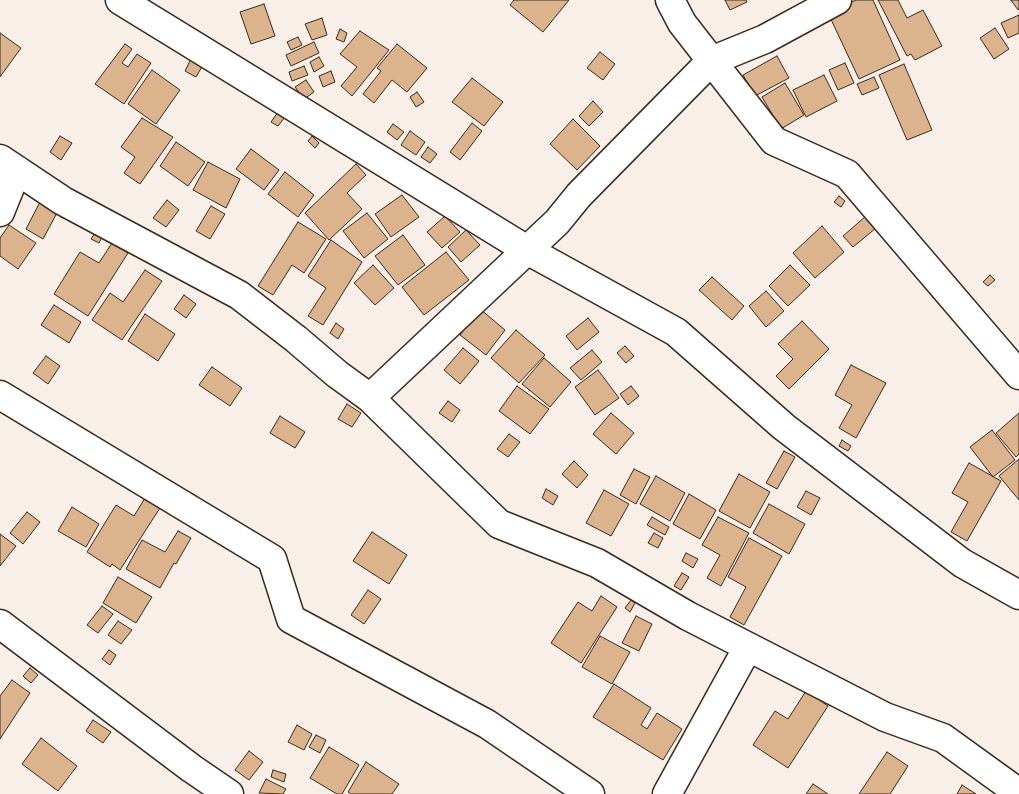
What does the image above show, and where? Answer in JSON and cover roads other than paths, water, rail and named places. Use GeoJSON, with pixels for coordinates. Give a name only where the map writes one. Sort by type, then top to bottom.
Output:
{"type":"FeatureCollection","features":[{"type":"Feature","properties":{"kind":"street"},"geometry":{"type":"LineString","coordinates":[[120,0],[527,250],[676,332],[791,433],[962,563],[1019,594]]}},
{"type":"Feature","properties":{"kind":"street"},"geometry":{"type":"LineString","coordinates":[[670,0],[682,23],[774,141],[847,174],[1019,374]]}},
{"type":"Feature","properties":{"kind":"street"},"geometry":{"type":"LineString","coordinates":[[370,398],[527,250],[711,61],[765,39],[837,0]]}},
{"type":"Feature","properties":{"kind":"street"},"geometry":{"type":"LineString","coordinates":[[0,212],[9,164],[63,201],[239,295],[296,339],[337,374],[370,398],[499,524],[597,563],[748,647],[884,717],[943,738],[1019,793]]}},
{"type":"Feature","properties":{"kind":"street"},"geometry":{"type":"LineString","coordinates":[[0,395],[272,559],[291,619],[487,724],[590,794]]}},
{"type":"Feature","properties":{"kind":"street"},"geometry":{"type":"LineString","coordinates":[[0,624],[191,768],[229,794]]}},
{"type":"Feature","properties":{"kind":"street"},"geometry":{"type":"LineString","coordinates":[[666,794],[748,647]]}}]}
